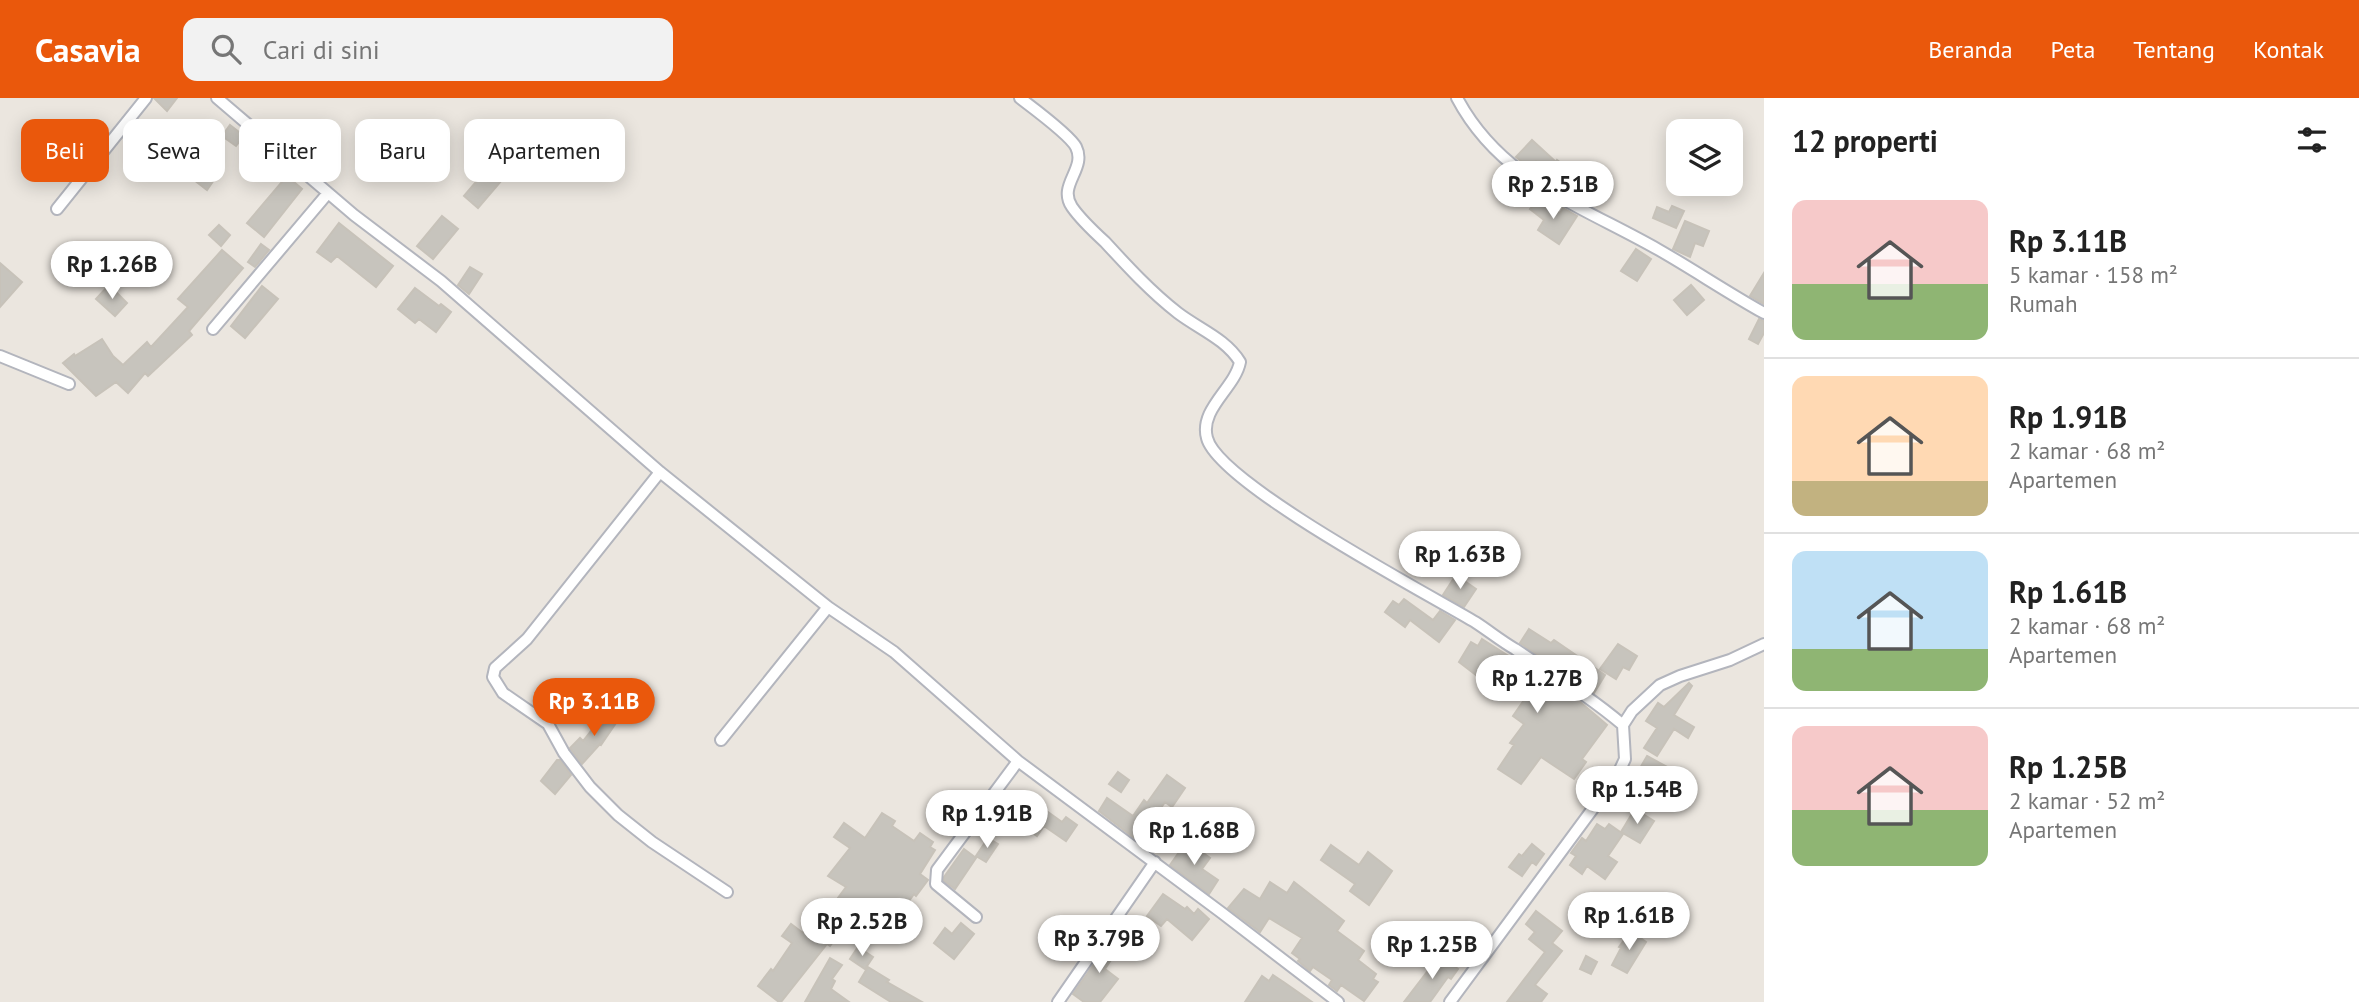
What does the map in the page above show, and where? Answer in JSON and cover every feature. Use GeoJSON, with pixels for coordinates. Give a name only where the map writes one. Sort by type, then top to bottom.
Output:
{"type":"FeatureCollection","features":[{"type":"Feature","properties":{"kind":"street"},"geometry":{"type":"LineString","coordinates":[[57,209],[146,98]]}},
{"type":"Feature","properties":{"kind":"street"},"geometry":{"type":"LineString","coordinates":[[217,98],[328,193],[441,281],[660,472],[828,607],[894,652],[1018,761],[1338,1002]]}},
{"type":"Feature","properties":{"kind":"street"},"geometry":{"type":"LineString","coordinates":[[1020,98],[1075,144],[1080,155],[1067,193],[1070,204],[1085,223],[1150,290],[1180,315],[1227,345],[1240,362],[1238,373],[1216,402],[1207,425],[1207,439],[1222,458],[1275,503],[1360,557],[1479,625],[1600,705],[1623,725]]}},
{"type":"Feature","properties":{"kind":"street"},"geometry":{"type":"LineString","coordinates":[[1457,98],[1463,110],[1492,146],[1516,170],[1546,190],[1661,251],[1719,289],[1764,313]]}},
{"type":"Feature","properties":{"kind":"street"},"geometry":{"type":"LineString","coordinates":[[213,329],[328,193]]}},
{"type":"Feature","properties":{"kind":"street"},"geometry":{"type":"LineString","coordinates":[[0,356],[69,384]]}},
{"type":"Feature","properties":{"kind":"street"},"geometry":{"type":"LineString","coordinates":[[660,472],[527,639],[495,668],[494,677],[503,692],[548,724],[564,753],[590,787],[618,815],[652,842],[727,892]]}},
{"type":"Feature","properties":{"kind":"street"},"geometry":{"type":"LineString","coordinates":[[722,740],[828,607]]}},
{"type":"Feature","properties":{"kind":"street"},"geometry":{"type":"LineString","coordinates":[[1450,1002],[1617,776],[1625,759],[1623,725],[1632,711],[1660,685],[1730,660],[1764,644]]}},
{"type":"Feature","properties":{"kind":"street"},"geometry":{"type":"LineString","coordinates":[[976,917],[936,884],[935,877],[937,870],[962,835],[1018,761]]}},
{"type":"Feature","properties":{"kind":"street"},"geometry":{"type":"LineString","coordinates":[[1058,1002],[1155,862]]}},
{"type":"Feature","properties":{"kind":"building"},"geometry":{"type":"Polygon","coordinates":[[[154,98],[177,98],[167,111],[154,98]]]}},
{"type":"Feature","properties":{"kind":"building"},"geometry":{"type":"Polygon","coordinates":[[[230,125],[239,132],[239,142],[236,146],[225,138],[225,132],[230,125]]]}},
{"type":"Feature","properties":{"kind":"building"},"geometry":{"type":"Polygon","coordinates":[[[1532,140],[1556,162],[1557,160],[1568,168],[1566,171],[1574,179],[1570,183],[1536,161],[1530,168],[1516,157],[1532,140]]]}},
{"type":"Feature","properties":{"kind":"building"},"geometry":{"type":"Polygon","coordinates":[[[1581,181],[1596,191],[1588,203],[1572,195],[1581,181]]]}},
{"type":"Feature","properties":{"kind":"building"},"geometry":{"type":"Polygon","coordinates":[[[197,182],[212,182],[207,190],[197,182]]]}},
{"type":"Feature","properties":{"kind":"building"},"geometry":{"type":"Polygon","coordinates":[[[282,182],[294,182],[302,189],[264,237],[247,223],[282,182]]]}},
{"type":"Feature","properties":{"kind":"building"},"geometry":{"type":"Polygon","coordinates":[[[476,182],[500,182],[478,208],[464,196],[476,182]]]}},
{"type":"Feature","properties":{"kind":"building"},"geometry":{"type":"Polygon","coordinates":[[[1539,198],[1560,213],[1563,208],[1577,216],[1559,244],[1538,230],[1544,220],[1530,209],[1539,198]]]}},
{"type":"Feature","properties":{"kind":"building"},"geometry":{"type":"Polygon","coordinates":[[[1672,206],[1684,211],[1676,228],[1653,218],[1657,207],[1669,212],[1672,206]]]}},
{"type":"Feature","properties":{"kind":"building"},"geometry":{"type":"Polygon","coordinates":[[[442,216],[458,229],[433,259],[417,246],[442,216]]]}},
{"type":"Feature","properties":{"kind":"building"},"geometry":{"type":"Polygon","coordinates":[[[1685,221],[1709,231],[1703,246],[1695,243],[1690,257],[1673,249],[1685,221]]]}},
{"type":"Feature","properties":{"kind":"building"},"geometry":{"type":"Polygon","coordinates":[[[339,223],[393,266],[376,287],[337,256],[331,262],[317,252],[339,223]]]}},
{"type":"Feature","properties":{"kind":"building"},"geometry":{"type":"Polygon","coordinates":[[[219,225],[230,235],[221,246],[209,235],[219,225]]]}},
{"type":"Feature","properties":{"kind":"building"},"geometry":{"type":"Polygon","coordinates":[[[261,244],[269,250],[255,267],[248,262],[261,244]]]}},
{"type":"Feature","properties":{"kind":"building"},"geometry":{"type":"Polygon","coordinates":[[[1636,249],[1651,259],[1637,281],[1621,271],[1636,249]]]}},
{"type":"Feature","properties":{"kind":"building"},"geometry":{"type":"Polygon","coordinates":[[[222,250],[243,268],[189,331],[192,335],[148,376],[145,373],[128,393],[116,382],[96,396],[63,363],[102,339],[113,356],[123,365],[147,342],[151,347],[188,307],[178,299],[222,250]]]}},
{"type":"Feature","properties":{"kind":"building"},"geometry":{"type":"Polygon","coordinates":[[[0,263],[22,282],[0,307],[0,263]]]}},
{"type":"Feature","properties":{"kind":"building"},"geometry":{"type":"Polygon","coordinates":[[[470,267],[482,274],[469,294],[458,285],[470,267]]]}},
{"type":"Feature","properties":{"kind":"building"},"geometry":{"type":"Polygon","coordinates":[[[1764,273],[1764,304],[1750,296],[1764,273]]]}},
{"type":"Feature","properties":{"kind":"building"},"geometry":{"type":"Polygon","coordinates":[[[109,285],[127,303],[115,316],[96,299],[109,285]]]}},
{"type":"Feature","properties":{"kind":"building"},"geometry":{"type":"Polygon","coordinates":[[[1691,285],[1704,300],[1687,315],[1674,300],[1691,285]]]}},
{"type":"Feature","properties":{"kind":"building"},"geometry":{"type":"Polygon","coordinates":[[[262,286],[278,299],[245,338],[231,326],[262,286]]]}},
{"type":"Feature","properties":{"kind":"building"},"geometry":{"type":"Polygon","coordinates":[[[415,288],[451,312],[436,332],[419,319],[415,323],[398,309],[415,288]]]}},
{"type":"Feature","properties":{"kind":"building"},"geometry":{"type":"Polygon","coordinates":[[[1759,319],[1764,321],[1764,333],[1758,344],[1749,339],[1759,319]]]}},
{"type":"Feature","properties":{"kind":"building"},"geometry":{"type":"Polygon","coordinates":[[[1456,575],[1476,589],[1464,607],[1443,595],[1456,575]]]}},
{"type":"Feature","properties":{"kind":"building"},"geometry":{"type":"Polygon","coordinates":[[[1404,599],[1433,620],[1440,611],[1455,620],[1439,642],[1410,620],[1405,627],[1385,612],[1393,601],[1399,605],[1404,599]]]}},
{"type":"Feature","properties":{"kind":"building"},"geometry":{"type":"Polygon","coordinates":[[[1529,629],[1551,643],[1554,640],[1605,675],[1594,693],[1520,643],[1529,629]]]}},
{"type":"Feature","properties":{"kind":"building"},"geometry":{"type":"Polygon","coordinates":[[[1482,639],[1579,701],[1607,725],[1582,759],[1586,762],[1574,779],[1541,757],[1521,784],[1498,769],[1514,745],[1510,743],[1524,724],[1513,716],[1524,700],[1497,682],[1493,688],[1459,662],[1471,642],[1478,646],[1482,639]]]}},
{"type":"Feature","properties":{"kind":"building"},"geometry":{"type":"Polygon","coordinates":[[[1618,644],[1637,656],[1629,670],[1623,667],[1616,679],[1600,669],[1618,644]]]}},
{"type":"Feature","properties":{"kind":"building"},"geometry":{"type":"Polygon","coordinates":[[[1689,683],[1692,686],[1674,715],[1694,727],[1688,738],[1674,729],[1657,756],[1644,748],[1657,728],[1646,721],[1658,703],[1664,707],[1689,683]]]}},
{"type":"Feature","properties":{"kind":"building"},"geometry":{"type":"Polygon","coordinates":[[[606,712],[618,720],[601,745],[582,764],[570,748],[580,738],[583,741],[606,712]]]}},
{"type":"Feature","properties":{"kind":"building"},"geometry":{"type":"Polygon","coordinates":[[[1647,756],[1669,768],[1644,809],[1629,800],[1633,793],[1625,788],[1647,756]]]}},
{"type":"Feature","properties":{"kind":"building"},"geometry":{"type":"Polygon","coordinates":[[[557,760],[560,760],[571,775],[555,794],[541,781],[557,760]]]}},
{"type":"Feature","properties":{"kind":"building"},"geometry":{"type":"Polygon","coordinates":[[[1118,772],[1129,780],[1121,792],[1109,784],[1118,772]]]}},
{"type":"Feature","properties":{"kind":"building"},"geometry":{"type":"Polygon","coordinates":[[[1167,775],[1185,788],[1172,807],[1165,802],[1153,820],[1165,829],[1150,850],[1099,811],[1107,798],[1133,816],[1144,800],[1147,803],[1167,775]]]}},
{"type":"Feature","properties":{"kind":"building"},"geometry":{"type":"Polygon","coordinates":[[[1034,802],[1062,822],[1066,817],[1077,825],[1066,841],[1044,826],[1037,836],[1019,823],[1034,802]]]}},
{"type":"Feature","properties":{"kind":"building"},"geometry":{"type":"Polygon","coordinates":[[[1635,809],[1654,821],[1640,843],[1621,832],[1635,809]]]}},
{"type":"Feature","properties":{"kind":"building"},"geometry":{"type":"Polygon","coordinates":[[[882,813],[895,821],[892,826],[914,841],[920,833],[933,842],[930,847],[935,850],[920,874],[928,880],[916,896],[914,894],[891,926],[875,915],[858,939],[843,929],[830,946],[827,944],[779,1002],[758,986],[771,969],[773,971],[792,943],[782,936],[791,924],[803,933],[821,905],[829,910],[846,887],[828,876],[850,848],[834,837],[844,823],[865,838],[882,813]]]}},
{"type":"Feature","properties":{"kind":"building"},"geometry":{"type":"Polygon","coordinates":[[[1597,824],[1605,829],[1609,824],[1623,834],[1608,856],[1617,862],[1605,879],[1587,866],[1582,874],[1570,865],[1576,856],[1571,853],[1582,838],[1586,841],[1597,824]]]}},
{"type":"Feature","properties":{"kind":"building"},"geometry":{"type":"Polygon","coordinates":[[[988,838],[998,844],[986,862],[976,856],[988,838]]]}},
{"type":"Feature","properties":{"kind":"building"},"geometry":{"type":"Polygon","coordinates":[[[1187,841],[1210,858],[1202,869],[1218,880],[1209,894],[1170,865],[1187,841]]]}},
{"type":"Feature","properties":{"kind":"building"},"geometry":{"type":"Polygon","coordinates":[[[1532,844],[1544,854],[1536,865],[1532,862],[1522,876],[1509,867],[1519,854],[1522,856],[1532,844]]]}},
{"type":"Feature","properties":{"kind":"building"},"geometry":{"type":"Polygon","coordinates":[[[1331,845],[1359,865],[1368,852],[1392,871],[1369,905],[1350,891],[1355,884],[1321,860],[1331,845]]]}},
{"type":"Feature","properties":{"kind":"building"},"geometry":{"type":"Polygon","coordinates":[[[964,849],[976,858],[955,889],[944,881],[944,877],[964,849]]]}},
{"type":"Feature","properties":{"kind":"building"},"geometry":{"type":"Polygon","coordinates":[[[1270,882],[1287,893],[1294,882],[1344,921],[1337,931],[1364,951],[1358,960],[1376,974],[1373,979],[1378,982],[1364,1001],[1341,985],[1337,991],[1329,985],[1332,980],[1313,967],[1310,971],[1298,961],[1300,959],[1292,953],[1302,938],[1269,918],[1260,932],[1228,908],[1244,889],[1260,899],[1270,882]]]}},
{"type":"Feature","properties":{"kind":"building"},"geometry":{"type":"Polygon","coordinates":[[[1163,894],[1194,914],[1198,909],[1209,919],[1192,940],[1167,919],[1161,926],[1147,916],[1163,894]]]}},
{"type":"Feature","properties":{"kind":"building"},"geometry":{"type":"Polygon","coordinates":[[[1536,911],[1562,931],[1552,943],[1562,951],[1535,985],[1547,994],[1541,1002],[1507,1002],[1545,952],[1529,939],[1535,932],[1526,924],[1536,911]]]}},
{"type":"Feature","properties":{"kind":"building"},"geometry":{"type":"Polygon","coordinates":[[[961,923],[974,934],[954,959],[934,943],[945,928],[952,934],[961,923]]]}},
{"type":"Feature","properties":{"kind":"building"},"geometry":{"type":"Polygon","coordinates":[[[1631,931],[1646,942],[1627,973],[1612,965],[1621,948],[1619,947],[1631,931]]]}},
{"type":"Feature","properties":{"kind":"building"},"geometry":{"type":"Polygon","coordinates":[[[1131,933],[1143,940],[1133,956],[1122,949],[1131,933]]]}},
{"type":"Feature","properties":{"kind":"building"},"geometry":{"type":"Polygon","coordinates":[[[1388,933],[1398,941],[1389,953],[1379,946],[1388,933]]]}},
{"type":"Feature","properties":{"kind":"building"},"geometry":{"type":"Polygon","coordinates":[[[1115,934],[1124,940],[1105,969],[1118,979],[1100,1002],[1084,1002],[1073,994],[1115,934]]]}},
{"type":"Feature","properties":{"kind":"building"},"geometry":{"type":"Polygon","coordinates":[[[858,947],[873,957],[865,969],[850,959],[858,947]]]}},
{"type":"Feature","properties":{"kind":"building"},"geometry":{"type":"Polygon","coordinates":[[[1440,955],[1458,969],[1451,979],[1448,977],[1430,1002],[1404,1002],[1440,955]]]}},
{"type":"Feature","properties":{"kind":"building"},"geometry":{"type":"Polygon","coordinates":[[[1586,956],[1597,962],[1591,974],[1580,969],[1586,956]]]}},
{"type":"Feature","properties":{"kind":"building"},"geometry":{"type":"Polygon","coordinates":[[[830,958],[842,965],[832,979],[835,981],[831,989],[849,1002],[805,1002],[830,958]]]}},
{"type":"Feature","properties":{"kind":"building"},"geometry":{"type":"Polygon","coordinates":[[[868,967],[889,980],[887,982],[922,1002],[891,1002],[859,982],[868,967]]]}},
{"type":"Feature","properties":{"kind":"building"},"geometry":{"type":"Polygon","coordinates":[[[1273,975],[1312,1002],[1245,1002],[1262,976],[1269,981],[1273,975]]]}}]}
